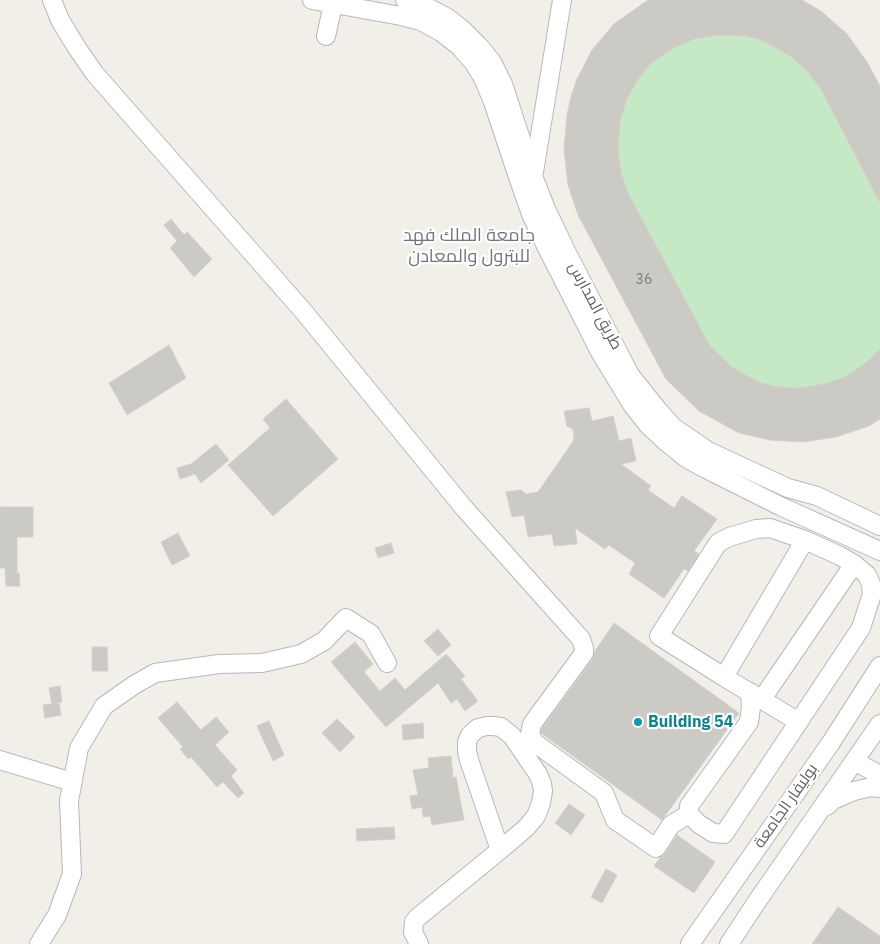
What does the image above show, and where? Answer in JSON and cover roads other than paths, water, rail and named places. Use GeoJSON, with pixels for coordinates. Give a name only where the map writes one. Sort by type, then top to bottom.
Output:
{"type":"FeatureCollection","features":[{"type":"Feature","properties":{"kind":"street"},"geometry":{"type":"LineString","coordinates":[[52,0],[60,20],[76,48],[95,74],[304,312],[464,508],[581,639],[584,653],[532,724],[530,734],[535,743],[604,793],[615,820],[656,848],[672,825],[689,814],[690,806],[749,722],[751,707],[756,696],[854,564]]}},
{"type":"Feature","properties":{"kind":"street"},"geometry":{"type":"LineString","coordinates":[[312,0],[333,2],[421,21],[441,32],[459,46],[474,62],[493,102],[531,214],[546,246],[600,352],[633,406],[648,425],[686,458],[706,469],[780,506],[880,551]]}},
{"type":"Feature","properties":{"kind":"street","name":"طريق المدارس"},"geometry":{"type":"LineString","coordinates":[[404,0],[429,8],[448,18],[463,30],[492,62],[503,84],[533,176],[546,209],[630,375],[658,410],[673,426],[708,451],[788,488],[817,496],[880,526]]}},
{"type":"Feature","properties":{"kind":"street"},"geometry":{"type":"LineString","coordinates":[[533,176],[562,0]]}},
{"type":"Feature","properties":{"kind":"street"},"geometry":{"type":"LineString","coordinates":[[326,36],[333,2]]}},
{"type":"Feature","properties":{"kind":"street"},"geometry":{"type":"LineString","coordinates":[[770,528],[788,488]]}},
{"type":"Feature","properties":{"kind":"street"},"geometry":{"type":"LineString","coordinates":[[689,814],[699,824],[713,833],[724,834],[799,722],[861,628],[872,594],[871,584],[866,575],[854,564],[840,556],[805,540],[770,528],[756,528],[728,537],[718,543],[659,636],[799,722]]}},
{"type":"Feature","properties":{"kind":"street"},"geometry":{"type":"LineString","coordinates":[[854,539],[880,561]]}},
{"type":"Feature","properties":{"kind":"street"},"geometry":{"type":"LineString","coordinates":[[724,677],[805,540]]}},
{"type":"Feature","properties":{"kind":"street"},"geometry":{"type":"LineString","coordinates":[[39,944],[57,915],[72,874],[69,801],[72,782],[79,748],[104,706],[155,673],[219,664],[262,664],[301,654],[324,641],[346,618],[371,634],[387,663]]}},
{"type":"Feature","properties":{"kind":"street","name":"بوليفار الجامعة"},"geometry":{"type":"LineString","coordinates":[[690,944],[830,744],[876,672],[880,652]]}},
{"type":"Feature","properties":{"kind":"street"},"geometry":{"type":"LineString","coordinates":[[419,944],[413,932],[414,922],[417,918],[500,850],[526,828],[536,816],[541,803],[543,791],[538,774],[512,736],[501,728],[487,726],[478,728],[470,735],[467,742],[467,751],[500,850]]}},
{"type":"Feature","properties":{"kind":"street","name":"بوليفار الجامعة"},"geometry":{"type":"LineString","coordinates":[[729,944],[854,761],[877,735]]}},
{"type":"Feature","properties":{"kind":"street"},"geometry":{"type":"LineString","coordinates":[[0,760],[72,782]]}},
{"type":"Feature","properties":{"kind":"street"},"geometry":{"type":"LineString","coordinates":[[854,761],[880,776]]}},
{"type":"Feature","properties":{"kind":"street"},"geometry":{"type":"LineString","coordinates":[[813,821],[833,800],[854,791],[870,787],[880,788]]}},
{"type":"Feature","properties":{"kind":"place","name":"Building 54"},"geometry":{"type":"Point","coordinates":[638,722]}},
{"type":"Feature","properties":{"kind":"district","name":"جامعة الملك فهد للبترول والمعادن"},"geometry":{"type":"Point","coordinates":[469,246]}}]}
